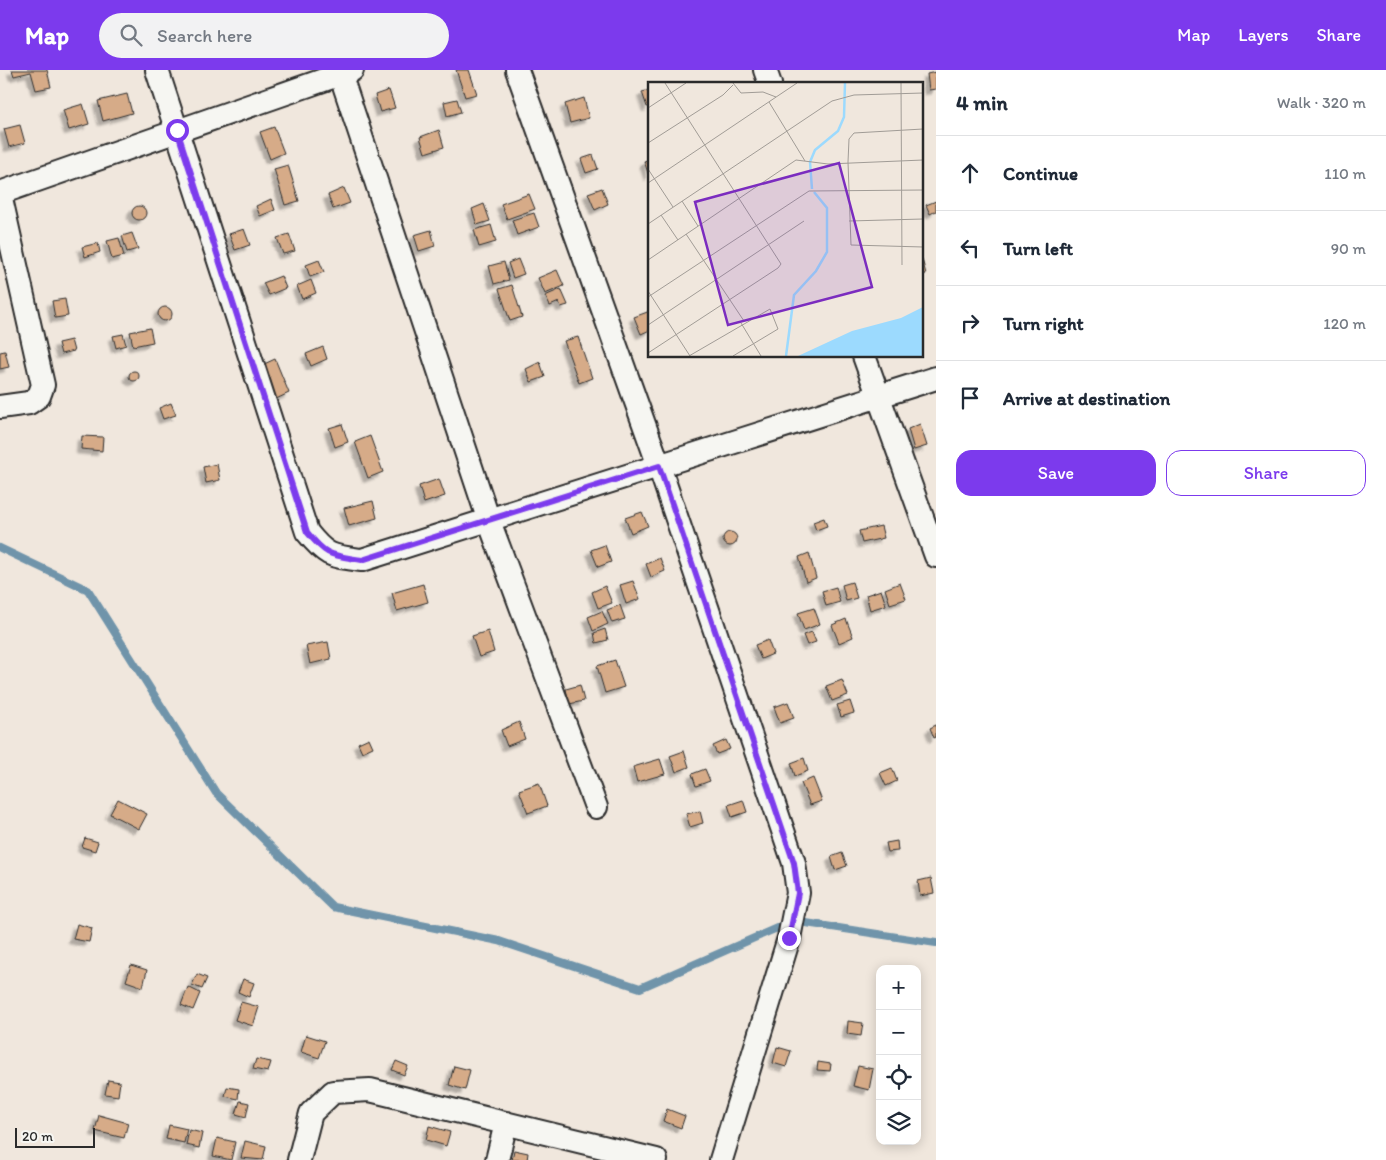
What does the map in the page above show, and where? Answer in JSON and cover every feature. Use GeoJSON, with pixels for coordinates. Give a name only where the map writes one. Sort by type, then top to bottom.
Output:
{"type":"FeatureCollection","features":[{"type":"Feature","properties":{"kind":"street"},"geometry":{"type":"LineString","coordinates":[[157,70],[307,532],[321,550],[337,556],[362,560],[936,378]]}},
{"type":"Feature","properties":{"kind":"street"},"geometry":{"type":"LineString","coordinates":[[517,70],[659,466],[794,863],[798,893],[789,938],[721,1160]]}},
{"type":"Feature","properties":{"kind":"street"},"geometry":{"type":"LineString","coordinates":[[765,70],[769,82]]}},
{"type":"Feature","properties":{"kind":"street"},"geometry":{"type":"LineString","coordinates":[[0,407],[29,403],[39,396],[43,385],[0,193],[344,71],[489,521],[596,807]]}},
{"type":"Feature","properties":{"kind":"street"},"geometry":{"type":"LineString","coordinates":[[865,358],[936,556]]}},
{"type":"Feature","properties":{"kind":"street"},"geometry":{"type":"LineString","coordinates":[[299,1160],[311,1113],[333,1092],[370,1090],[656,1160]]}},
{"type":"Feature","properties":{"kind":"street"},"geometry":{"type":"LineString","coordinates":[[497,1160],[506,1123]]}},
{"type":"Feature","properties":{"kind":"building"},"geometry":{"type":"Polygon","coordinates":[[[12,70],[47,70],[51,87],[36,90],[31,72],[14,76],[12,70]]]}},
{"type":"Feature","properties":{"kind":"building"},"geometry":{"type":"Polygon","coordinates":[[[456,70],[469,70],[477,94],[465,97],[456,70]]]}},
{"type":"Feature","properties":{"kind":"building"},"geometry":{"type":"Polygon","coordinates":[[[936,72],[936,89],[929,90],[927,74],[936,72]]]}},
{"type":"Feature","properties":{"kind":"building"},"geometry":{"type":"Polygon","coordinates":[[[389,90],[395,108],[380,112],[375,95],[389,90]]]}},
{"type":"Feature","properties":{"kind":"building"},"geometry":{"type":"Polygon","coordinates":[[[648,90],[648,107],[647,107],[642,92],[648,90]]]}},
{"type":"Feature","properties":{"kind":"building"},"geometry":{"type":"Polygon","coordinates":[[[127,94],[132,113],[103,121],[98,101],[127,94]]]}},
{"type":"Feature","properties":{"kind":"building"},"geometry":{"type":"Polygon","coordinates":[[[584,98],[589,118],[570,123],[565,104],[584,98]]]}},
{"type":"Feature","properties":{"kind":"building"},"geometry":{"type":"Polygon","coordinates":[[[457,99],[461,112],[447,116],[444,102],[457,99]]]}},
{"type":"Feature","properties":{"kind":"building"},"geometry":{"type":"Polygon","coordinates":[[[83,104],[89,124],[69,130],[63,110],[83,104]]]}},
{"type":"Feature","properties":{"kind":"building"},"geometry":{"type":"Polygon","coordinates":[[[20,125],[25,143],[9,147],[4,129],[20,125]]]}},
{"type":"Feature","properties":{"kind":"building"},"geometry":{"type":"Polygon","coordinates":[[[274,127],[284,153],[270,159],[260,132],[274,127]]]}},
{"type":"Feature","properties":{"kind":"building"},"geometry":{"type":"Polygon","coordinates":[[[439,130],[444,147],[425,153],[420,137],[439,130]]]}},
{"type":"Feature","properties":{"kind":"building"},"geometry":{"type":"Polygon","coordinates":[[[593,155],[598,169],[586,173],[581,159],[593,155]]]}},
{"type":"Feature","properties":{"kind":"building"},"geometry":{"type":"Polygon","coordinates":[[[648,160],[648,173],[644,161],[648,160]]]}},
{"type":"Feature","properties":{"kind":"building"},"geometry":{"type":"Polygon","coordinates":[[[288,165],[299,201],[285,205],[274,169],[288,165]]]}},
{"type":"Feature","properties":{"kind":"building"},"geometry":{"type":"Polygon","coordinates":[[[344,188],[350,203],[333,209],[328,195],[344,188]]]}},
{"type":"Feature","properties":{"kind":"building"},"geometry":{"type":"Polygon","coordinates":[[[602,188],[608,204],[595,210],[588,193],[602,188]]]}},
{"type":"Feature","properties":{"kind":"building"},"geometry":{"type":"Polygon","coordinates":[[[529,194],[535,209],[507,219],[501,204],[529,194]]]}},
{"type":"Feature","properties":{"kind":"building"},"geometry":{"type":"Polygon","coordinates":[[[271,199],[275,210],[260,216],[256,206],[271,199]]]}},
{"type":"Feature","properties":{"kind":"building"},"geometry":{"type":"Polygon","coordinates":[[[936,201],[936,211],[930,214],[926,205],[936,201]]]}},
{"type":"Feature","properties":{"kind":"building"},"geometry":{"type":"Polygon","coordinates":[[[484,204],[490,221],[477,225],[472,209],[484,204]]]}},
{"type":"Feature","properties":{"kind":"building"},"geometry":{"type":"Polygon","coordinates":[[[139,206],[144,208],[146,213],[144,218],[139,220],[134,218],[132,213],[134,208],[139,206]]]}},
{"type":"Feature","properties":{"kind":"building"},"geometry":{"type":"Polygon","coordinates":[[[534,213],[539,227],[517,235],[512,220],[534,213]]]}},
{"type":"Feature","properties":{"kind":"building"},"geometry":{"type":"Polygon","coordinates":[[[491,225],[496,242],[479,247],[474,230],[491,225]]]}},
{"type":"Feature","properties":{"kind":"building"},"geometry":{"type":"Polygon","coordinates":[[[244,229],[250,245],[235,250],[229,234],[244,229]]]}},
{"type":"Feature","properties":{"kind":"building"},"geometry":{"type":"Polygon","coordinates":[[[431,230],[435,246],[419,251],[414,235],[431,230]]]}},
{"type":"Feature","properties":{"kind":"building"},"geometry":{"type":"Polygon","coordinates":[[[132,233],[138,249],[127,252],[122,236],[132,233]]]}},
{"type":"Feature","properties":{"kind":"building"},"geometry":{"type":"Polygon","coordinates":[[[289,234],[295,251],[283,254],[277,238],[289,234]]]}},
{"type":"Feature","properties":{"kind":"building"},"geometry":{"type":"Polygon","coordinates":[[[119,238],[124,256],[112,259],[107,241],[119,238]]]}},
{"type":"Feature","properties":{"kind":"building"},"geometry":{"type":"Polygon","coordinates":[[[98,243],[100,252],[85,257],[82,247],[98,243]]]}},
{"type":"Feature","properties":{"kind":"building"},"geometry":{"type":"Polygon","coordinates":[[[518,259],[524,274],[513,278],[508,263],[518,259]]]}},
{"type":"Feature","properties":{"kind":"building"},"geometry":{"type":"Polygon","coordinates":[[[319,260],[324,272],[310,277],[306,265],[319,260]]]}},
{"type":"Feature","properties":{"kind":"building"},"geometry":{"type":"Polygon","coordinates":[[[504,262],[509,280],[494,284],[489,266],[504,262]]]}},
{"type":"Feature","properties":{"kind":"building"},"geometry":{"type":"Polygon","coordinates":[[[557,270],[564,286],[545,294],[538,278],[557,270]]]}},
{"type":"Feature","properties":{"kind":"building"},"geometry":{"type":"Polygon","coordinates":[[[281,276],[286,288],[269,295],[263,283],[281,276]]]}},
{"type":"Feature","properties":{"kind":"building"},"geometry":{"type":"Polygon","coordinates":[[[311,280],[316,293],[302,299],[297,286],[311,280]]]}},
{"type":"Feature","properties":{"kind":"building"},"geometry":{"type":"Polygon","coordinates":[[[512,285],[522,317],[510,321],[499,289],[512,285]]]}},
{"type":"Feature","properties":{"kind":"building"},"geometry":{"type":"Polygon","coordinates":[[[561,289],[568,305],[561,307],[559,302],[550,306],[545,296],[561,289]]]}},
{"type":"Feature","properties":{"kind":"building"},"geometry":{"type":"Polygon","coordinates":[[[65,299],[68,316],[55,318],[52,301],[65,299]]]}},
{"type":"Feature","properties":{"kind":"building"},"geometry":{"type":"Polygon","coordinates":[[[165,307],[170,309],[172,314],[170,319],[165,321],[160,319],[158,314],[160,309],[165,307]]]}},
{"type":"Feature","properties":{"kind":"building"},"geometry":{"type":"Polygon","coordinates":[[[648,312],[648,331],[641,334],[634,317],[648,312]]]}},
{"type":"Feature","properties":{"kind":"building"},"geometry":{"type":"Polygon","coordinates":[[[150,328],[153,342],[133,346],[130,332],[150,328]]]}},
{"type":"Feature","properties":{"kind":"building"},"geometry":{"type":"Polygon","coordinates":[[[123,334],[126,345],[116,348],[113,336],[123,334]]]}},
{"type":"Feature","properties":{"kind":"building"},"geometry":{"type":"Polygon","coordinates":[[[578,337],[592,378],[579,383],[564,341],[578,337]]]}},
{"type":"Feature","properties":{"kind":"building"},"geometry":{"type":"Polygon","coordinates":[[[71,340],[74,351],[61,354],[58,343],[71,340]]]}},
{"type":"Feature","properties":{"kind":"building"},"geometry":{"type":"Polygon","coordinates":[[[323,347],[327,359],[311,366],[306,354],[323,347]]]}},
{"type":"Feature","properties":{"kind":"building"},"geometry":{"type":"Polygon","coordinates":[[[5,351],[9,367],[0,369],[0,352],[5,351]]]}},
{"type":"Feature","properties":{"kind":"building"},"geometry":{"type":"Polygon","coordinates":[[[275,359],[289,393],[276,399],[262,365],[275,359]]]}},
{"type":"Feature","properties":{"kind":"building"},"geometry":{"type":"Polygon","coordinates":[[[540,362],[545,377],[531,382],[526,369],[540,362]]]}},
{"type":"Feature","properties":{"kind":"building"},"geometry":{"type":"Polygon","coordinates":[[[132,371],[136,371],[139,376],[138,380],[132,381],[129,378],[129,374],[132,371]]]}},
{"type":"Feature","properties":{"kind":"building"},"geometry":{"type":"Polygon","coordinates":[[[171,403],[176,415],[163,419],[159,408],[171,403]]]}},
{"type":"Feature","properties":{"kind":"building"},"geometry":{"type":"Polygon","coordinates":[[[342,424],[348,442],[335,447],[329,428],[342,424]]]}},
{"type":"Feature","properties":{"kind":"building"},"geometry":{"type":"Polygon","coordinates":[[[920,424],[927,446],[914,450],[908,429],[920,424]]]}},
{"type":"Feature","properties":{"kind":"building"},"geometry":{"type":"Polygon","coordinates":[[[82,436],[103,437],[102,451],[81,449],[82,436]]]}},
{"type":"Feature","properties":{"kind":"building"},"geometry":{"type":"Polygon","coordinates":[[[370,436],[383,472],[368,478],[355,442],[370,436]]]}},
{"type":"Feature","properties":{"kind":"building"},"geometry":{"type":"Polygon","coordinates":[[[217,464],[220,480],[206,483],[203,467],[217,464]]]}},
{"type":"Feature","properties":{"kind":"building"},"geometry":{"type":"Polygon","coordinates":[[[439,479],[445,496],[424,503],[419,486],[439,479]]]}},
{"type":"Feature","properties":{"kind":"building"},"geometry":{"type":"Polygon","coordinates":[[[373,501],[377,518],[349,526],[344,508],[373,501]]]}},
{"type":"Feature","properties":{"kind":"building"},"geometry":{"type":"Polygon","coordinates":[[[642,512],[648,526],[631,533],[625,518],[642,512]]]}},
{"type":"Feature","properties":{"kind":"building"},"geometry":{"type":"Polygon","coordinates":[[[824,518],[827,526],[816,530],[813,522],[824,518]]]}},
{"type":"Feature","properties":{"kind":"building"},"geometry":{"type":"Polygon","coordinates":[[[881,526],[884,538],[862,543],[859,531],[881,526]]]}},
{"type":"Feature","properties":{"kind":"building"},"geometry":{"type":"Polygon","coordinates":[[[727,532],[733,532],[737,539],[733,546],[727,546],[723,542],[723,536],[727,532]]]}},
{"type":"Feature","properties":{"kind":"building"},"geometry":{"type":"Polygon","coordinates":[[[605,545],[611,562],[598,567],[591,550],[605,545]]]}},
{"type":"Feature","properties":{"kind":"building"},"geometry":{"type":"Polygon","coordinates":[[[809,553],[816,578],[806,582],[799,557],[809,553]]]}},
{"type":"Feature","properties":{"kind":"building"},"geometry":{"type":"Polygon","coordinates":[[[660,558],[665,571],[651,577],[646,564],[660,558]]]}},
{"type":"Feature","properties":{"kind":"building"},"geometry":{"type":"Polygon","coordinates":[[[633,581],[640,599],[626,604],[620,585],[633,581]]]}},
{"type":"Feature","properties":{"kind":"building"},"geometry":{"type":"Polygon","coordinates":[[[852,582],[857,598],[846,601],[842,585],[852,582]]]}},
{"type":"Feature","properties":{"kind":"building"},"geometry":{"type":"Polygon","coordinates":[[[900,583],[906,599],[890,604],[885,589],[900,583]]]}},
{"type":"Feature","properties":{"kind":"building"},"geometry":{"type":"Polygon","coordinates":[[[423,584],[428,602],[397,611],[392,593],[423,584]]]}},
{"type":"Feature","properties":{"kind":"building"},"geometry":{"type":"Polygon","coordinates":[[[605,586],[612,603],[598,608],[592,592],[605,586]]]}},
{"type":"Feature","properties":{"kind":"building"},"geometry":{"type":"Polygon","coordinates":[[[836,587],[840,602],[826,606],[822,591],[836,587]]]}},
{"type":"Feature","properties":{"kind":"building"},"geometry":{"type":"Polygon","coordinates":[[[881,590],[886,605],[870,610],[866,595],[881,590]]]}},
{"type":"Feature","properties":{"kind":"building"},"geometry":{"type":"Polygon","coordinates":[[[620,605],[625,619],[612,623],[607,610],[620,605]]]}},
{"type":"Feature","properties":{"kind":"building"},"geometry":{"type":"Polygon","coordinates":[[[814,608],[820,624],[804,630],[798,613],[814,608]]]}},
{"type":"Feature","properties":{"kind":"building"},"geometry":{"type":"Polygon","coordinates":[[[602,611],[608,624],[593,631],[588,617],[602,611]]]}},
{"type":"Feature","properties":{"kind":"building"},"geometry":{"type":"Polygon","coordinates":[[[846,619],[853,637],[839,643],[832,625],[846,619]]]}},
{"type":"Feature","properties":{"kind":"building"},"geometry":{"type":"Polygon","coordinates":[[[605,629],[608,640],[596,643],[594,633],[605,629]]]}},
{"type":"Feature","properties":{"kind":"building"},"geometry":{"type":"Polygon","coordinates":[[[488,631],[494,652],[479,657],[472,636],[488,631]]]}},
{"type":"Feature","properties":{"kind":"building"},"geometry":{"type":"Polygon","coordinates":[[[812,632],[816,642],[807,645],[803,635],[812,632]]]}},
{"type":"Feature","properties":{"kind":"building"},"geometry":{"type":"Polygon","coordinates":[[[768,640],[773,654],[761,659],[755,645],[768,640]]]}},
{"type":"Feature","properties":{"kind":"building"},"geometry":{"type":"Polygon","coordinates":[[[328,642],[331,659],[310,664],[306,646],[328,642]]]}},
{"type":"Feature","properties":{"kind":"building"},"geometry":{"type":"Polygon","coordinates":[[[615,660],[624,687],[605,693],[597,666],[615,660]]]}},
{"type":"Feature","properties":{"kind":"building"},"geometry":{"type":"Polygon","coordinates":[[[842,680],[848,695],[832,701],[826,686],[842,680]]]}},
{"type":"Feature","properties":{"kind":"building"},"geometry":{"type":"Polygon","coordinates":[[[580,685],[584,701],[569,704],[566,689],[580,685]]]}},
{"type":"Feature","properties":{"kind":"building"},"geometry":{"type":"Polygon","coordinates":[[[850,701],[854,713],[841,717],[837,705],[850,701]]]}},
{"type":"Feature","properties":{"kind":"building"},"geometry":{"type":"Polygon","coordinates":[[[788,702],[794,718],[780,723],[774,707],[788,702]]]}},
{"type":"Feature","properties":{"kind":"building"},"geometry":{"type":"Polygon","coordinates":[[[519,722],[525,739],[507,746],[501,730],[519,722]]]}},
{"type":"Feature","properties":{"kind":"building"},"geometry":{"type":"Polygon","coordinates":[[[936,725],[936,737],[934,738],[930,728],[936,725]]]}},
{"type":"Feature","properties":{"kind":"building"},"geometry":{"type":"Polygon","coordinates":[[[369,738],[373,747],[362,752],[358,743],[369,738]]]}},
{"type":"Feature","properties":{"kind":"building"},"geometry":{"type":"Polygon","coordinates":[[[726,740],[730,749],[717,754],[713,746],[726,740]]]}},
{"type":"Feature","properties":{"kind":"building"},"geometry":{"type":"Polygon","coordinates":[[[684,751],[689,767],[676,772],[670,756],[684,751]]]}},
{"type":"Feature","properties":{"kind":"building"},"geometry":{"type":"Polygon","coordinates":[[[804,758],[808,771],[795,776],[791,763],[804,758]]]}},
{"type":"Feature","properties":{"kind":"building"},"geometry":{"type":"Polygon","coordinates":[[[660,759],[665,774],[637,782],[633,767],[660,759]]]}},
{"type":"Feature","properties":{"kind":"building"},"geometry":{"type":"Polygon","coordinates":[[[892,768],[897,781],[886,786],[880,773],[892,768]]]}},
{"type":"Feature","properties":{"kind":"building"},"geometry":{"type":"Polygon","coordinates":[[[705,769],[710,781],[696,786],[692,774],[705,769]]]}},
{"type":"Feature","properties":{"kind":"building"},"geometry":{"type":"Polygon","coordinates":[[[813,778],[822,801],[810,805],[801,783],[813,778]]]}},
{"type":"Feature","properties":{"kind":"building"},"geometry":{"type":"Polygon","coordinates":[[[539,783],[547,806],[528,813],[519,790],[539,783]]]}},
{"type":"Feature","properties":{"kind":"building"},"geometry":{"type":"Polygon","coordinates":[[[118,799],[147,814],[139,829],[110,814],[118,799]]]}},
{"type":"Feature","properties":{"kind":"building"},"geometry":{"type":"Polygon","coordinates":[[[743,800],[747,812],[732,817],[728,805],[743,800]]]}},
{"type":"Feature","properties":{"kind":"building"},"geometry":{"type":"Polygon","coordinates":[[[700,811],[703,823],[690,827],[686,814],[700,811]]]}},
{"type":"Feature","properties":{"kind":"building"},"geometry":{"type":"Polygon","coordinates":[[[85,838],[98,842],[95,851],[82,847],[85,838]]]}},
{"type":"Feature","properties":{"kind":"building"},"geometry":{"type":"Polygon","coordinates":[[[897,841],[898,851],[888,852],[886,843],[897,841]]]}},
{"type":"Feature","properties":{"kind":"building"},"geometry":{"type":"Polygon","coordinates":[[[842,853],[847,866],[835,870],[831,857],[842,853]]]}},
{"type":"Feature","properties":{"kind":"building"},"geometry":{"type":"Polygon","coordinates":[[[931,878],[934,893],[920,896],[918,881],[931,878]]]}},
{"type":"Feature","properties":{"kind":"building"},"geometry":{"type":"Polygon","coordinates":[[[77,924],[92,928],[89,942],[73,939],[77,924]]]}},
{"type":"Feature","properties":{"kind":"building"},"geometry":{"type":"Polygon","coordinates":[[[131,965],[147,970],[143,987],[126,981],[131,965]]]}},
{"type":"Feature","properties":{"kind":"building"},"geometry":{"type":"Polygon","coordinates":[[[197,974],[207,978],[202,989],[192,985],[197,974]]]}},
{"type":"Feature","properties":{"kind":"building"},"geometry":{"type":"Polygon","coordinates":[[[243,979],[254,983],[249,997],[238,992],[243,979]]]}},
{"type":"Feature","properties":{"kind":"building"},"geometry":{"type":"Polygon","coordinates":[[[188,987],[200,993],[193,1010],[181,1005],[188,987]]]}},
{"type":"Feature","properties":{"kind":"building"},"geometry":{"type":"Polygon","coordinates":[[[241,1002],[259,1007],[253,1026],[235,1020],[241,1002]]]}},
{"type":"Feature","properties":{"kind":"building"},"geometry":{"type":"Polygon","coordinates":[[[848,1021],[863,1023],[861,1036],[847,1034],[848,1021]]]}},
{"type":"Feature","properties":{"kind":"building"},"geometry":{"type":"Polygon","coordinates":[[[306,1035],[325,1041],[319,1058],[301,1052],[306,1035]]]}},
{"type":"Feature","properties":{"kind":"building"},"geometry":{"type":"Polygon","coordinates":[[[777,1047],[791,1051],[786,1067],[773,1063],[777,1047]]]}},
{"type":"Feature","properties":{"kind":"building"},"geometry":{"type":"Polygon","coordinates":[[[256,1059],[271,1062],[268,1072],[253,1069],[256,1059]]]}},
{"type":"Feature","properties":{"kind":"building"},"geometry":{"type":"Polygon","coordinates":[[[396,1061],[408,1066],[404,1075],[392,1070],[396,1061]]]}},
{"type":"Feature","properties":{"kind":"building"},"geometry":{"type":"Polygon","coordinates":[[[818,1062],[831,1064],[830,1071],[817,1070],[818,1062]]]}},
{"type":"Feature","properties":{"kind":"building"},"geometry":{"type":"Polygon","coordinates":[[[454,1066],[470,1070],[465,1090],[449,1085],[454,1066]]]}},
{"type":"Feature","properties":{"kind":"building"},"geometry":{"type":"Polygon","coordinates":[[[858,1066],[873,1069],[869,1090],[853,1086],[858,1066]]]}},
{"type":"Feature","properties":{"kind":"building"},"geometry":{"type":"Polygon","coordinates":[[[108,1080],[120,1082],[118,1096],[105,1094],[108,1080]]]}},
{"type":"Feature","properties":{"kind":"building"},"geometry":{"type":"Polygon","coordinates":[[[227,1087],[239,1089],[238,1099],[225,1096],[227,1087]]]}},
{"type":"Feature","properties":{"kind":"building"},"geometry":{"type":"Polygon","coordinates":[[[240,1101],[249,1103],[246,1117],[236,1114],[240,1101]]]}},
{"type":"Feature","properties":{"kind":"building"},"geometry":{"type":"Polygon","coordinates":[[[667,1109],[685,1116],[681,1128],[663,1121],[667,1109]]]}},
{"type":"Feature","properties":{"kind":"building"},"geometry":{"type":"Polygon","coordinates":[[[99,1115],[128,1123],[124,1138],[95,1131],[99,1115]]]}},
{"type":"Feature","properties":{"kind":"building"},"geometry":{"type":"Polygon","coordinates":[[[169,1125],[187,1129],[184,1143],[166,1139],[169,1125]]]}},
{"type":"Feature","properties":{"kind":"building"},"geometry":{"type":"Polygon","coordinates":[[[429,1126],[450,1132],[446,1146],[426,1140],[429,1126]]]}},
{"type":"Feature","properties":{"kind":"building"},"geometry":{"type":"Polygon","coordinates":[[[189,1130],[202,1133],[199,1148],[186,1145],[189,1130]]]}},
{"type":"Feature","properties":{"kind":"building"},"geometry":{"type":"Polygon","coordinates":[[[217,1138],[235,1142],[231,1160],[213,1156],[217,1138]]]}},
{"type":"Feature","properties":{"kind":"building"},"geometry":{"type":"Polygon","coordinates":[[[245,1141],[266,1146],[263,1160],[241,1158],[245,1141]]]}},
{"type":"Feature","properties":{"kind":"building"},"geometry":{"type":"Polygon","coordinates":[[[514,1150],[528,1153],[527,1160],[512,1160],[514,1150]]]}},
{"type":"Feature","properties":{"kind":"waterway"},"geometry":{"type":"LineString","coordinates":[[0,548],[88,590],[216,793],[333,907],[499,941],[640,988],[793,921],[936,943]]}},
{"type":"Feature","properties":{"kind":"route"},"geometry":{"type":"LineString","coordinates":[[177,130],[307,532],[321,550],[337,556],[362,560],[659,466],[794,863],[798,893],[789,938]]}}]}
